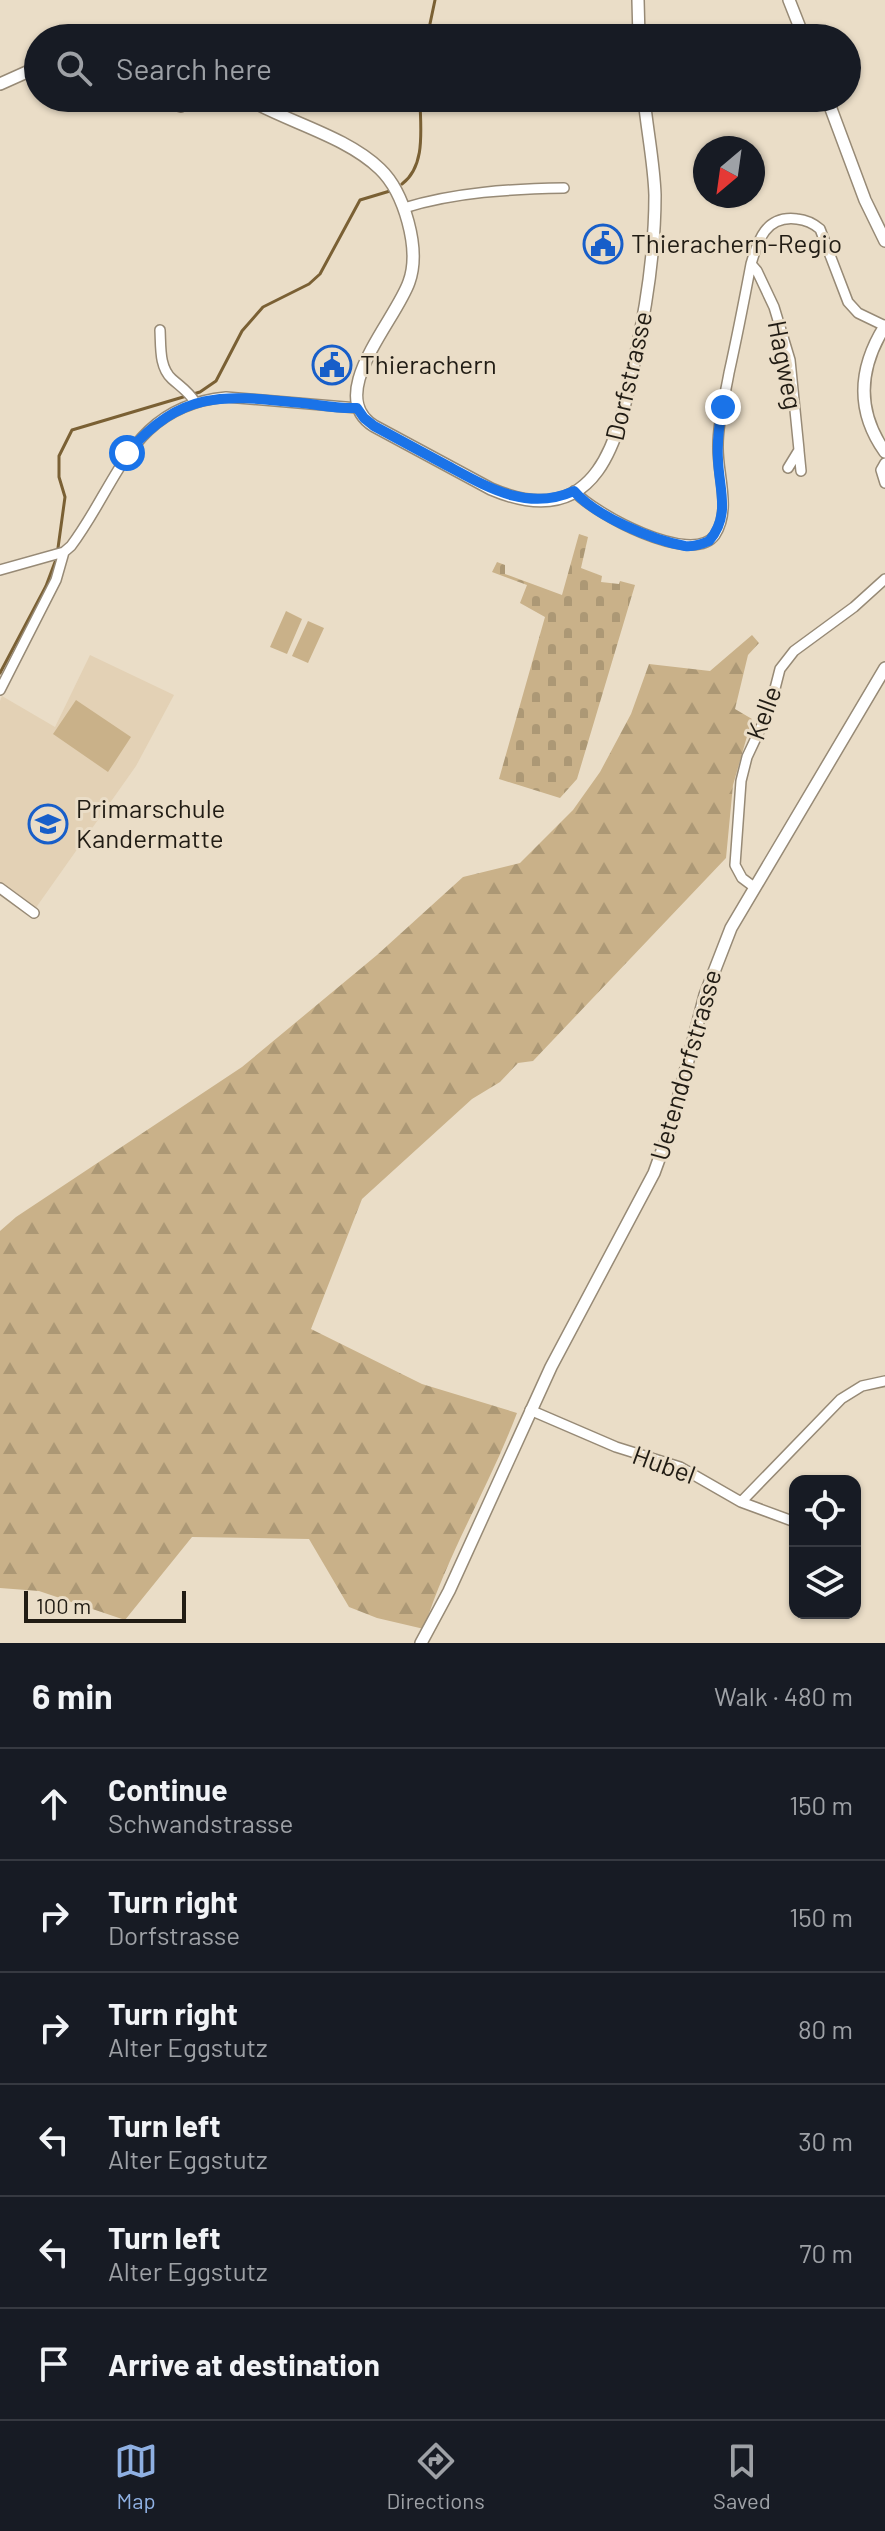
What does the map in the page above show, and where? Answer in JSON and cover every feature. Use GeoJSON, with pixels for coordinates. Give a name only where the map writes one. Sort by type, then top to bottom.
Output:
{"type":"FeatureCollection","features":[{"type":"Feature","properties":{"kind":"street"},"geometry":{"type":"LineString","coordinates":[[638,0],[639,24]]}},
{"type":"Feature","properties":{"kind":"street"},"geometry":{"type":"LineString","coordinates":[[789,0],[798,24]]}},
{"type":"Feature","properties":{"kind":"street"},"geometry":{"type":"LineString","coordinates":[[0,84],[24,73]]}},
{"type":"Feature","properties":{"kind":"street"},"geometry":{"type":"LineString","coordinates":[[274,112],[366,157],[389,179],[404,208],[411,241],[411,275],[403,296],[359,377],[355,396],[357,408],[374,426],[500,493],[535,500],[574,491],[590,507],[655,537],[693,546],[709,541],[716,534],[724,503],[718,460],[719,429],[751,264],[756,247],[770,223],[784,218],[812,222],[820,229],[852,308],[885,326],[869,359],[863,393],[868,422],[885,452]]}},
{"type":"Feature","properties":{"kind":"street","name":"Dorfstrasse"},"geometry":{"type":"LineString","coordinates":[[574,491],[599,470],[612,449],[624,412],[642,327],[652,259],[655,203],[645,112]]}},
{"type":"Feature","properties":{"kind":"street"},"geometry":{"type":"LineString","coordinates":[[832,112],[865,200],[885,241]]}},
{"type":"Feature","properties":{"kind":"street"},"geometry":{"type":"LineString","coordinates":[[404,208],[423,202],[501,190],[564,188]]}},
{"type":"Feature","properties":{"kind":"street","name":"Hagweg"},"geometry":{"type":"LineString","coordinates":[[751,264],[761,278],[780,322],[790,360],[801,471]]}},
{"type":"Feature","properties":{"kind":"street"},"geometry":{"type":"LineString","coordinates":[[160,330],[164,367],[169,376],[193,398]]}},
{"type":"Feature","properties":{"kind":"street"},"geometry":{"type":"LineString","coordinates":[[0,690],[56,580],[64,552],[77,538],[116,470],[141,436],[193,398],[242,397],[357,408]]}},
{"type":"Feature","properties":{"kind":"street"},"geometry":{"type":"LineString","coordinates":[[788,468],[799,450]]}},
{"type":"Feature","properties":{"kind":"street"},"geometry":{"type":"LineString","coordinates":[[885,463],[881,474],[885,483]]}},
{"type":"Feature","properties":{"kind":"street"},"geometry":{"type":"LineString","coordinates":[[0,570],[64,552]]}},
{"type":"Feature","properties":{"kind":"street","name":"Kelle"},"geometry":{"type":"LineString","coordinates":[[754,887],[742,878],[735,865],[741,781],[747,757],[770,708],[780,669],[794,651],[854,607],[885,579]]}},
{"type":"Feature","properties":{"kind":"street","name":"Uetendorfstrasse"},"geometry":{"type":"LineString","coordinates":[[421,1643],[449,1591],[569,1330],[654,1173],[671,1126],[712,971],[731,928],[885,668]]}},
{"type":"Feature","properties":{"kind":"street"},"geometry":{"type":"LineString","coordinates":[[0,888],[34,913]]}},
{"type":"Feature","properties":{"kind":"street"},"geometry":{"type":"LineString","coordinates":[[741,1502],[841,1399],[862,1386],[885,1381]]}},
{"type":"Feature","properties":{"kind":"street","name":"Hubel"},"geometry":{"type":"LineString","coordinates":[[530,1410],[616,1447],[680,1467],[741,1502],[789,1520]]}},
{"type":"Feature","properties":{"kind":"shaded area","name":"Primarschule Kandermatte"},"geometry":{"type":"Polygon","coordinates":[[[90,655],[174,695],[136,766],[35,909],[0,882],[0,701],[2,696],[55,727],[90,655]]]}},
{"type":"Feature","properties":{"kind":"green space"},"geometry":{"type":"Polygon","coordinates":[[[579,534],[588,537],[581,568],[602,576],[601,582],[619,584],[620,581],[635,585],[577,779],[560,798],[499,779],[545,617],[520,603],[527,585],[492,572],[497,562],[505,565],[505,574],[562,595],[579,534]]]}},
{"type":"Feature","properties":{"kind":"green space"},"geometry":{"type":"Polygon","coordinates":[[[286,611],[302,619],[287,654],[270,647],[286,611]]]}},
{"type":"Feature","properties":{"kind":"green space"},"geometry":{"type":"Polygon","coordinates":[[[308,621],[324,628],[308,663],[292,656],[308,621]]]}},
{"type":"Feature","properties":{"kind":"green space"},"geometry":{"type":"Polygon","coordinates":[[[752,635],[759,643],[748,655],[735,709],[752,719],[733,785],[726,858],[533,1061],[518,1063],[500,1082],[472,1099],[362,1199],[311,1329],[422,1384],[517,1413],[444,1574],[424,1629],[377,1618],[349,1607],[309,1539],[192,1537],[125,1620],[39,1591],[0,1588],[0,1231],[16,1217],[242,1067],[377,955],[463,877],[520,863],[573,810],[600,772],[631,714],[649,664],[710,671],[752,635]]]}},
{"type":"Feature","properties":{"kind":"green space"},"geometry":{"type":"Polygon","coordinates":[[[76,700],[131,737],[108,772],[53,734],[76,700]]]}},
{"type":"Feature","properties":{"kind":"waterway"},"geometry":{"type":"LineString","coordinates":[[430,24],[435,0]]}},
{"type":"Feature","properties":{"kind":"waterway"},"geometry":{"type":"LineString","coordinates":[[402,184],[410,176],[419,156],[420,112]]}},
{"type":"Feature","properties":{"kind":"waterway"},"geometry":{"type":"LineString","coordinates":[[58,548],[65,497],[59,477],[59,456],[72,430],[200,392],[216,381],[242,331],[263,307],[309,284],[320,274],[360,200],[390,191]]}},
{"type":"Feature","properties":{"kind":"waterway"},"geometry":{"type":"LineString","coordinates":[[0,673],[46,586],[55,562]]}},
{"type":"Feature","properties":{"kind":"place","name":"Thierachern-Regio"},"geometry":{"type":"Point","coordinates":[603,244]}},
{"type":"Feature","properties":{"kind":"place","name":"Thierachern"},"geometry":{"type":"Point","coordinates":[332,365]}},
{"type":"Feature","properties":{"kind":"place","name":"Primarschule Kandermatte"},"geometry":{"type":"Point","coordinates":[48,824]}},
{"type":"Feature","properties":{"kind":"route"},"geometry":{"type":"LineString","coordinates":[[127,453],[155,424],[180,408],[208,399],[242,397],[357,408],[374,426],[500,493],[535,500],[574,491],[590,507],[640,531],[693,546],[709,541],[716,534],[721,520],[724,503],[718,441],[723,407]]}}]}
